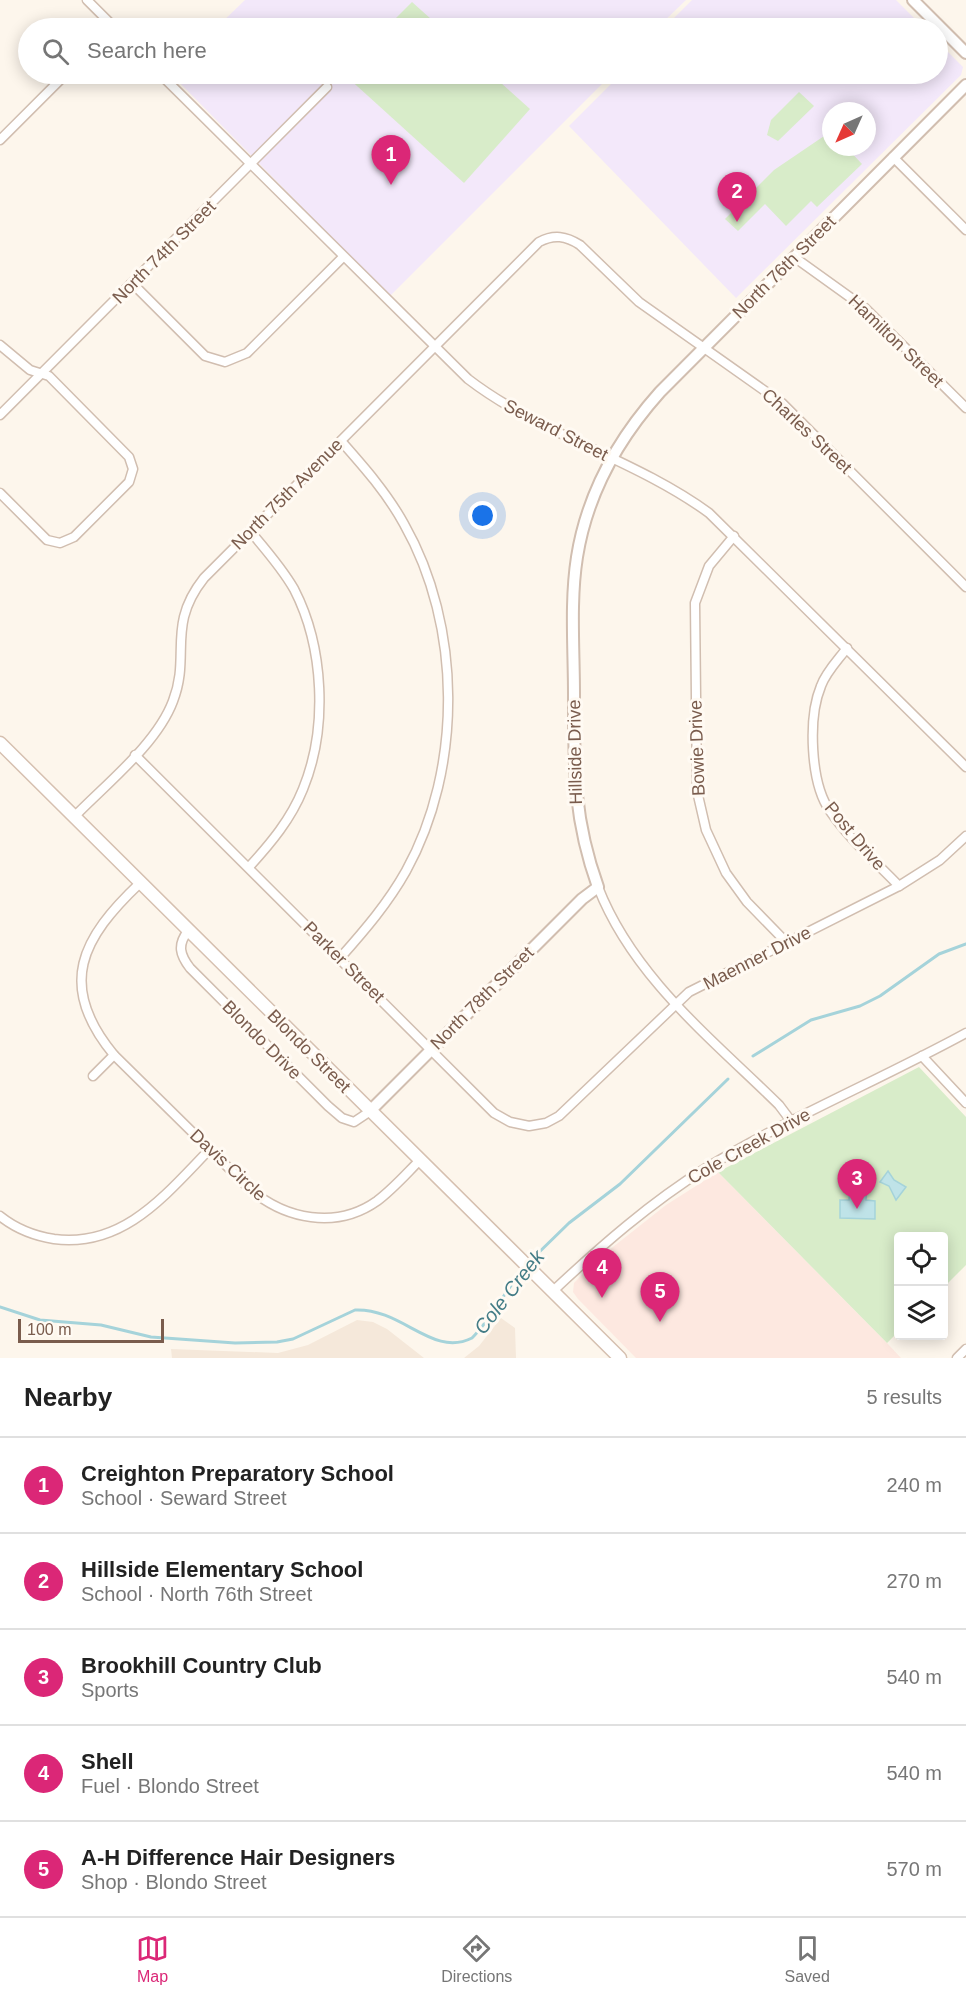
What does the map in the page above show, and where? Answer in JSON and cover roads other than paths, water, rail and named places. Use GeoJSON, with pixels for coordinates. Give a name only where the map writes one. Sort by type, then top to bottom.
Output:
{"type":"FeatureCollection","features":[{"type":"Feature","properties":{"kind":"main road","name":"Blondo Street"},"geometry":{"type":"LineString","coordinates":[[0,743],[369,1112],[515,1252],[620,1358]]}},
{"type":"Feature","properties":{"kind":"street"},"geometry":{"type":"LineString","coordinates":[[87,0],[104,18]]}},
{"type":"Feature","properties":{"kind":"street"},"geometry":{"type":"LineString","coordinates":[[913,0],[931,18]]}},
{"type":"Feature","properties":{"kind":"street"},"geometry":{"type":"LineString","coordinates":[[948,35],[966,53]]}},
{"type":"Feature","properties":{"kind":"street"},"geometry":{"type":"LineString","coordinates":[[0,140],[56,84]]}},
{"type":"Feature","properties":{"kind":"street","name":"Seward Street"},"geometry":{"type":"LineString","coordinates":[[170,84],[468,379],[494,398],[687,497],[734,536],[966,767]]}},
{"type":"Feature","properties":{"kind":"street","name":"North 76th Street"},"geometry":{"type":"LineString","coordinates":[[612,458],[648,406],[966,85]]}},
{"type":"Feature","properties":{"kind":"street","name":"North 74th Street"},"geometry":{"type":"LineString","coordinates":[[0,415],[327,87]]}},
{"type":"Feature","properties":{"kind":"street"},"geometry":{"type":"LineString","coordinates":[[893,157],[966,230]]}},
{"type":"Feature","properties":{"kind":"street","name":"North 75th Avenue"},"geometry":{"type":"LineString","coordinates":[[74,817],[159,729],[174,701],[179,676],[180,633],[189,600],[204,578],[539,242],[561,236],[580,245]]}},
{"type":"Feature","properties":{"kind":"street","name":"Charles Street"},"geometry":{"type":"LineString","coordinates":[[580,245],[639,302],[782,403],[966,587]]}},
{"type":"Feature","properties":{"kind":"street"},"geometry":{"type":"LineString","coordinates":[[132,283],[205,356],[218,362],[241,358],[343,257]]}},
{"type":"Feature","properties":{"kind":"street","name":"Hamilton Street"},"geometry":{"type":"LineString","coordinates":[[794,257],[865,308],[966,408]]}},
{"type":"Feature","properties":{"kind":"street"},"geometry":{"type":"LineString","coordinates":[[0,345],[30,369],[49,376],[129,458],[133,469],[132,478],[74,537],[60,543],[47,540],[0,493]]}},
{"type":"Feature","properties":{"kind":"street"},"geometry":{"type":"LineString","coordinates":[[340,441],[387,496],[420,556],[440,622],[447,691],[442,768],[423,835],[390,898],[340,958]]}},
{"type":"Feature","properties":{"kind":"street","name":"Hillside Drive"},"geometry":{"type":"LineString","coordinates":[[612,458],[594,496],[584,526],[574,585],[574,794],[582,838],[598,887],[629,948],[675,1003],[779,1105],[791,1121]]}},
{"type":"Feature","properties":{"kind":"street"},"geometry":{"type":"LineString","coordinates":[[249,867],[281,830],[303,789],[315,748],[318,699],[315,650],[302,607],[282,569],[250,531]]}},
{"type":"Feature","properties":{"kind":"street","name":"Bowie Drive"},"geometry":{"type":"LineString","coordinates":[[734,536],[708,566],[696,603],[697,791],[706,830],[726,873],[747,902],[787,943]]}},
{"type":"Feature","properties":{"kind":"street","name":"Post Drive"},"geometry":{"type":"LineString","coordinates":[[847,648],[823,680],[817,696],[814,718],[817,783],[830,812],[898,886]]}},
{"type":"Feature","properties":{"kind":"street","name":"Parker Street"},"geometry":{"type":"LineString","coordinates":[[135,755],[494,1113],[510,1122],[539,1125],[554,1120],[569,1108]]}},
{"type":"Feature","properties":{"kind":"street","name":"Maenner Drive"},"geometry":{"type":"LineString","coordinates":[[569,1108],[675,1003],[689,992],[898,886],[940,860],[966,836]]}},
{"type":"Feature","properties":{"kind":"street","name":"Davis Circle"},"geometry":{"type":"LineString","coordinates":[[140,883],[103,920],[88,947],[83,967],[83,990],[88,1013],[98,1033],[114,1055],[265,1202],[285,1212],[307,1217],[339,1217],[367,1207],[388,1192],[420,1160]]}},
{"type":"Feature","properties":{"kind":"street","name":"North 78th Street"},"geometry":{"type":"LineString","coordinates":[[369,1112],[582,899],[598,887]]}},
{"type":"Feature","properties":{"kind":"street","name":"Blondo Drive"},"geometry":{"type":"LineString","coordinates":[[188,931],[180,945],[182,956],[190,968],[342,1118],[354,1122],[369,1112]]}},
{"type":"Feature","properties":{"kind":"street","name":"Cole Creek Drive"},"geometry":{"type":"LineString","coordinates":[[553,1291],[612,1237],[662,1198],[706,1169],[791,1121],[966,1033]]}},
{"type":"Feature","properties":{"kind":"street"},"geometry":{"type":"LineString","coordinates":[[93,1076],[114,1055]]}},
{"type":"Feature","properties":{"kind":"street"},"geometry":{"type":"LineString","coordinates":[[922,1056],[966,1103]]}},
{"type":"Feature","properties":{"kind":"street"},"geometry":{"type":"LineString","coordinates":[[0,1216],[18,1227],[48,1238],[79,1240],[107,1235],[140,1218],[210,1149]]}},
{"type":"Feature","properties":{"kind":"street"},"geometry":{"type":"LineString","coordinates":[[957,1358],[966,1349]]}},
{"type":"Feature","properties":{"kind":"water"},"geometry":{"type":"Polygon","coordinates":[[[888,1171],[894,1180],[906,1187],[896,1200],[889,1186],[880,1182],[888,1171]]]}},
{"type":"Feature","properties":{"kind":"water"},"geometry":{"type":"Polygon","coordinates":[[[850,1184],[867,1185],[866,1200],[875,1201],[875,1219],[840,1218],[840,1200],[849,1200],[850,1184]]]}},
{"type":"Feature","properties":{"kind":"waterway","name":"Cole Creek"},"geometry":{"type":"LineString","coordinates":[[753,1056],[811,1020],[860,1006],[880,996],[939,954],[966,944]]}},
{"type":"Feature","properties":{"kind":"waterway","name":"Cole Creek"},"geometry":{"type":"LineString","coordinates":[[529,1262],[569,1223],[620,1184],[728,1079]]}},
{"type":"Feature","properties":{"kind":"waterway","name":"Cole Creek"},"geometry":{"type":"LineString","coordinates":[[0,1307],[40,1320],[101,1325],[151,1337],[235,1343],[277,1342],[293,1339],[355,1310],[372,1311],[388,1316],[430,1337],[444,1342],[457,1342],[472,1338],[480,1330],[525,1267]]}},
{"type":"Feature","properties":{"kind":"place","name":"Creighton Preparatory School"},"geometry":{"type":"Point","coordinates":[391,185]}},
{"type":"Feature","properties":{"kind":"place","name":"Hillside Elementary School"},"geometry":{"type":"Point","coordinates":[737,222]}},
{"type":"Feature","properties":{"kind":"place","name":"Brookhill Country Club"},"geometry":{"type":"Point","coordinates":[857,1209]}},
{"type":"Feature","properties":{"kind":"place","name":"Shell"},"geometry":{"type":"Point","coordinates":[602,1298]}},
{"type":"Feature","properties":{"kind":"place","name":"A-H Difference Hair Designers"},"geometry":{"type":"Point","coordinates":[660,1322]}}]}
